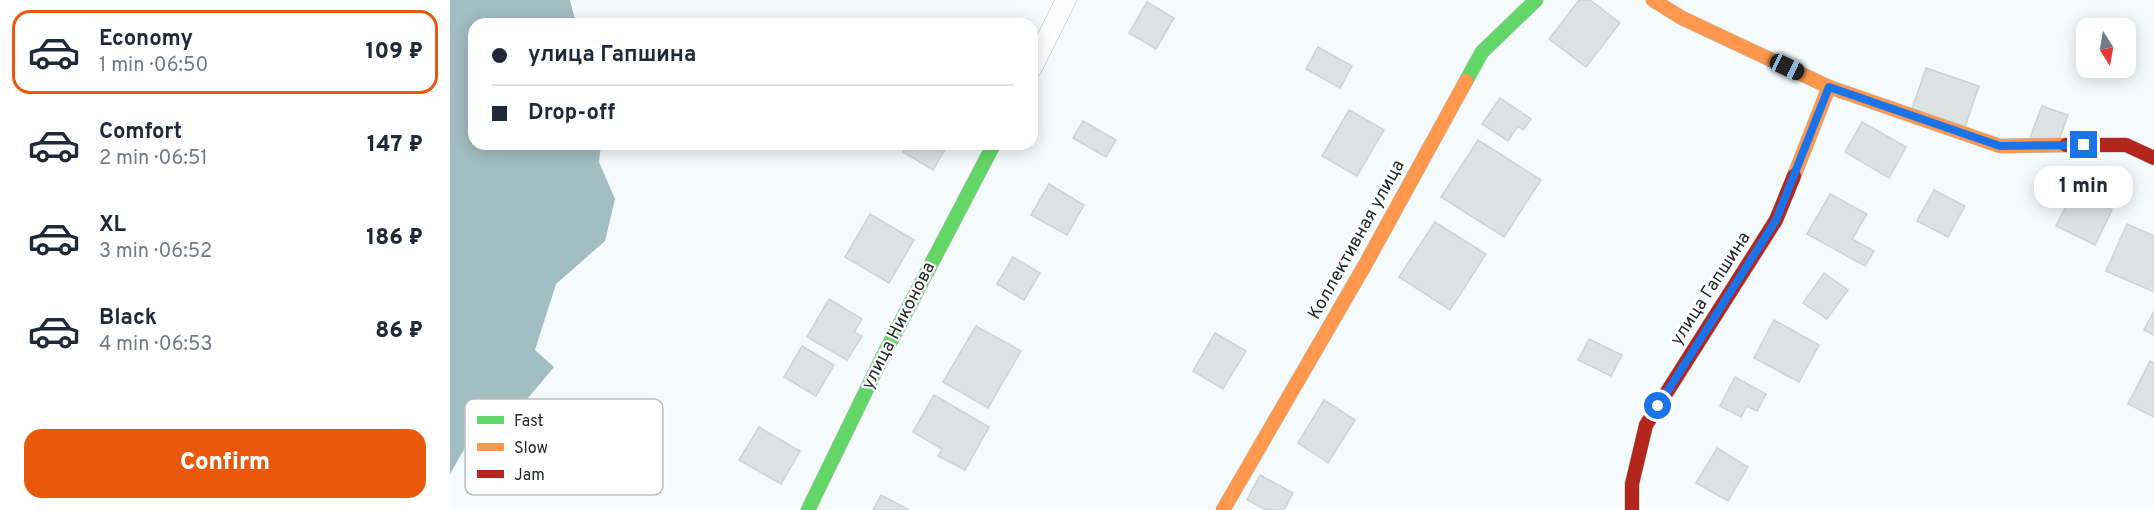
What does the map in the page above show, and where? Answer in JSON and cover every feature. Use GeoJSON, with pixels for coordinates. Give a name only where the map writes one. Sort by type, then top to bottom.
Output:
{"type":"FeatureCollection","features":[{"type":"Feature","properties":{"kind":"street"},"geometry":{"type":"LineString","coordinates":[[1038,56],[1066,0]]}},
{"type":"Feature","properties":{"kind":"street","name":"Коллективная улица"},"geometry":{"type":"LineString","coordinates":[[1223,510],[1365,265],[1482,52],[1536,0]]}},
{"type":"Feature","properties":{"kind":"street"},"geometry":{"type":"LineString","coordinates":[[1653,0],[1682,18],[1829,87],[2000,146],[2126,145],[2154,158]]}},
{"type":"Feature","properties":{"kind":"street","name":"улица Гапшина"},"geometry":{"type":"LineString","coordinates":[[1632,510],[1632,484],[1646,425],[1776,220],[1829,87]]}},
{"type":"Feature","properties":{"kind":"street","name":"улица Никонова"},"geometry":{"type":"LineString","coordinates":[[808,510],[883,356],[991,150]]}},
{"type":"Feature","properties":{"kind":"water"},"geometry":{"type":"Polygon","coordinates":[[[450,0],[570,0],[574,18],[468,18],[468,150],[600,150],[599,162],[615,199],[605,241],[556,284],[535,350],[554,367],[527,399],[465,399],[465,448],[450,474],[450,0]]]}},
{"type":"Feature","properties":{"kind":"building"},"geometry":{"type":"Polygon","coordinates":[[[1579,0],[1590,0],[1620,23],[1586,67],[1549,39],[1579,0]]]}},
{"type":"Feature","properties":{"kind":"building"},"geometry":{"type":"Polygon","coordinates":[[[1147,2],[1174,18],[1156,49],[1129,33],[1147,2]]]}},
{"type":"Feature","properties":{"kind":"building"},"geometry":{"type":"Polygon","coordinates":[[[1318,47],[1352,66],[1340,88],[1306,69],[1318,47]]]}},
{"type":"Feature","properties":{"kind":"building"},"geometry":{"type":"Polygon","coordinates":[[[1926,68],[1979,86],[1965,127],[1912,109],[1926,68]]]}},
{"type":"Feature","properties":{"kind":"building"},"geometry":{"type":"Polygon","coordinates":[[[1500,98],[1531,119],[1523,130],[1518,126],[1508,141],[1482,124],[1500,98]]]}},
{"type":"Feature","properties":{"kind":"building"},"geometry":{"type":"Polygon","coordinates":[[[2042,106],[2068,115],[2057,145],[2030,138],[2042,106]]]}},
{"type":"Feature","properties":{"kind":"building"},"geometry":{"type":"Polygon","coordinates":[[[1349,110],[1384,130],[1357,176],[1322,156],[1349,110]]]}},
{"type":"Feature","properties":{"kind":"building"},"geometry":{"type":"Polygon","coordinates":[[[1083,121],[1116,140],[1106,157],[1073,138],[1083,121]]]}},
{"type":"Feature","properties":{"kind":"building"},"geometry":{"type":"Polygon","coordinates":[[[1862,122],[1906,147],[1889,178],[1845,152],[1862,122]]]}},
{"type":"Feature","properties":{"kind":"building"},"geometry":{"type":"Polygon","coordinates":[[[1478,140],[1541,180],[1504,237],[1441,197],[1478,140]]]}},
{"type":"Feature","properties":{"kind":"building"},"geometry":{"type":"Polygon","coordinates":[[[904,150],[945,150],[933,170],[903,152],[904,150]]]}},
{"type":"Feature","properties":{"kind":"building"},"geometry":{"type":"Polygon","coordinates":[[[1049,184],[1084,205],[1067,235],[1031,215],[1049,184]]]}},
{"type":"Feature","properties":{"kind":"building"},"geometry":{"type":"Polygon","coordinates":[[[1934,190],[1965,206],[1948,237],[1917,221],[1934,190]]]}},
{"type":"Feature","properties":{"kind":"building"},"geometry":{"type":"Polygon","coordinates":[[[2074,191],[2112,210],[2095,245],[2056,226],[2074,191]]]}},
{"type":"Feature","properties":{"kind":"building"},"geometry":{"type":"Polygon","coordinates":[[[1830,194],[1867,214],[1852,239],[1874,251],[1865,266],[1807,234],[1830,194]]]}},
{"type":"Feature","properties":{"kind":"building"},"geometry":{"type":"Polygon","coordinates":[[[870,214],[914,240],[889,283],[845,257],[870,214]]]}},
{"type":"Feature","properties":{"kind":"building"},"geometry":{"type":"Polygon","coordinates":[[[1435,222],[1486,254],[1450,310],[1399,277],[1435,222]]]}},
{"type":"Feature","properties":{"kind":"building"},"geometry":{"type":"Polygon","coordinates":[[[2127,224],[2154,236],[2154,292],[2106,271],[2127,224]]]}},
{"type":"Feature","properties":{"kind":"building"},"geometry":{"type":"Polygon","coordinates":[[[1013,257],[1040,273],[1024,300],[997,284],[1013,257]]]}},
{"type":"Feature","properties":{"kind":"building"},"geometry":{"type":"Polygon","coordinates":[[[1824,273],[1848,290],[1827,319],[1803,303],[1824,273]]]}},
{"type":"Feature","properties":{"kind":"building"},"geometry":{"type":"Polygon","coordinates":[[[829,299],[862,319],[854,332],[862,336],[847,360],[807,337],[829,299]]]}},
{"type":"Feature","properties":{"kind":"building"},"geometry":{"type":"Polygon","coordinates":[[[2154,311],[2154,335],[2144,330],[2154,311]]]}},
{"type":"Feature","properties":{"kind":"building"},"geometry":{"type":"Polygon","coordinates":[[[1774,320],[1819,345],[1799,382],[1754,358],[1774,320]]]}},
{"type":"Feature","properties":{"kind":"building"},"geometry":{"type":"Polygon","coordinates":[[[976,326],[1021,351],[988,408],[943,382],[976,326]]]}},
{"type":"Feature","properties":{"kind":"building"},"geometry":{"type":"Polygon","coordinates":[[[1215,333],[1246,351],[1223,389],[1193,371],[1215,333]]]}},
{"type":"Feature","properties":{"kind":"building"},"geometry":{"type":"Polygon","coordinates":[[[1589,339],[1622,355],[1611,376],[1578,360],[1589,339]]]}},
{"type":"Feature","properties":{"kind":"building"},"geometry":{"type":"Polygon","coordinates":[[[802,346],[834,365],[816,396],[784,377],[802,346]]]}},
{"type":"Feature","properties":{"kind":"building"},"geometry":{"type":"Polygon","coordinates":[[[2150,361],[2154,363],[2154,417],[2128,404],[2150,361]]]}},
{"type":"Feature","properties":{"kind":"building"},"geometry":{"type":"Polygon","coordinates":[[[1735,377],[1766,394],[1757,411],[1747,406],[1741,417],[1720,406],[1735,377]]]}},
{"type":"Feature","properties":{"kind":"building"},"geometry":{"type":"Polygon","coordinates":[[[934,395],[989,427],[965,470],[938,456],[942,449],[913,432],[934,395]]]}},
{"type":"Feature","properties":{"kind":"building"},"geometry":{"type":"Polygon","coordinates":[[[1324,400],[1355,420],[1328,463],[1298,443],[1324,400]]]}},
{"type":"Feature","properties":{"kind":"building"},"geometry":{"type":"Polygon","coordinates":[[[759,427],[800,451],[781,484],[739,460],[759,427]]]}},
{"type":"Feature","properties":{"kind":"building"},"geometry":{"type":"Polygon","coordinates":[[[1717,448],[1748,467],[1728,501],[1696,483],[1717,448]]]}},
{"type":"Feature","properties":{"kind":"building"},"geometry":{"type":"Polygon","coordinates":[[[1260,475],[1293,493],[1284,510],[1266,510],[1247,500],[1260,475]]]}},
{"type":"Feature","properties":{"kind":"building"},"geometry":{"type":"Polygon","coordinates":[[[881,495],[909,510],[873,510],[881,495]]]}},
{"type":"Feature","properties":{"kind":"traffic: fast"},"geometry":{"type":"LineString","coordinates":[[1466,81],[1482,52],[1536,0]]}},
{"type":"Feature","properties":{"kind":"traffic: fast"},"geometry":{"type":"LineString","coordinates":[[808,510],[883,356],[991,150]]}},
{"type":"Feature","properties":{"kind":"traffic: slow"},"geometry":{"type":"LineString","coordinates":[[1653,0],[1682,18],[1829,87],[2000,146],[2066,145]]}},
{"type":"Feature","properties":{"kind":"traffic: slow"},"geometry":{"type":"LineString","coordinates":[[1223,510],[1365,265],[1466,81]]}},
{"type":"Feature","properties":{"kind":"traffic: slow"},"geometry":{"type":"LineString","coordinates":[[1794,176],[1829,87]]}},
{"type":"Feature","properties":{"kind":"traffic: jam"},"geometry":{"type":"LineString","coordinates":[[2066,145],[2126,145],[2154,158]]}},
{"type":"Feature","properties":{"kind":"traffic: jam"},"geometry":{"type":"LineString","coordinates":[[1632,510],[1632,484],[1646,425],[1776,220],[1794,176]]}},
{"type":"Feature","properties":{"kind":"route"},"geometry":{"type":"LineString","coordinates":[[1658,406],[1776,220],[1829,87],[2000,146],[2084,145]]}}]}
